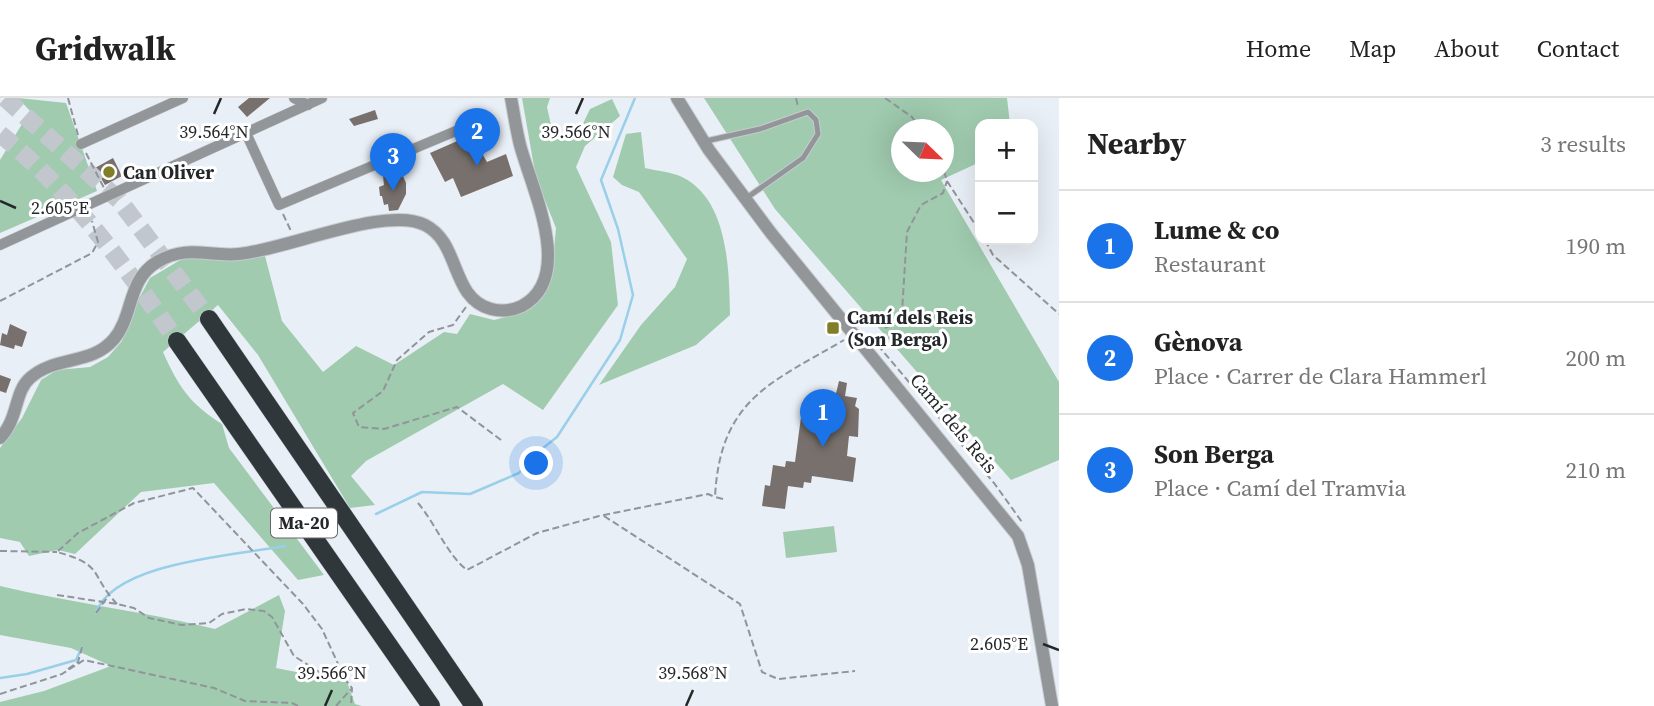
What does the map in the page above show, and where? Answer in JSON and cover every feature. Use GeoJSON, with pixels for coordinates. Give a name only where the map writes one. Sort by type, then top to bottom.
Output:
{"type":"FeatureCollection","features":[{"type":"Feature","properties":{"kind":"highway","name":"Ma-20"},"geometry":{"type":"LineString","coordinates":[[209,319],[474,706]]}},
{"type":"Feature","properties":{"kind":"highway","name":"Ma-20"},"geometry":{"type":"LineString","coordinates":[[177,341],[431,706]]}},
{"type":"Feature","properties":{"kind":"street"},"geometry":{"type":"LineString","coordinates":[[81,144],[183,98]]}},
{"type":"Feature","properties":{"kind":"street"},"geometry":{"type":"LineString","coordinates":[[294,98],[308,105]]}},
{"type":"Feature","properties":{"kind":"street"},"geometry":{"type":"LineString","coordinates":[[0,246],[322,98]]}},
{"type":"Feature","properties":{"kind":"street"},"geometry":{"type":"LineString","coordinates":[[0,438],[11,426],[28,380],[42,369],[60,362],[92,356],[117,336],[141,275],[157,262],[187,250],[238,255],[371,223],[408,220],[421,223],[436,234],[450,254],[469,296],[481,306],[508,311],[522,306],[534,298],[549,262],[547,236],[520,144],[511,98]]}},
{"type":"Feature","properties":{"kind":"street","name":"Camí dels Reis"},"geometry":{"type":"LineString","coordinates":[[677,98],[703,141],[745,199],[1018,536],[1028,565],[1052,706]]}},
{"type":"Feature","properties":{"kind":"street"},"geometry":{"type":"LineString","coordinates":[[246,133],[279,205],[487,118]]}},
{"type":"Feature","properties":{"kind":"lane"},"geometry":{"type":"LineString","coordinates":[[703,141],[760,129],[808,112],[816,120],[818,134],[803,158],[745,199]]}},
{"type":"Feature","properties":{"kind":"path"},"geometry":{"type":"LineString","coordinates":[[68,98],[81,144],[108,195]]}},
{"type":"Feature","properties":{"kind":"path"},"geometry":{"type":"LineString","coordinates":[[796,98],[799,115]]}},
{"type":"Feature","properties":{"kind":"path"},"geometry":{"type":"LineString","coordinates":[[885,98],[913,119]]}},
{"type":"Feature","properties":{"kind":"path"},"geometry":{"type":"LineString","coordinates":[[885,328],[898,322],[902,312],[907,232],[921,205],[943,193],[947,182]]}},
{"type":"Feature","properties":{"kind":"path"},"geometry":{"type":"LineString","coordinates":[[948,182],[975,224]]}},
{"type":"Feature","properties":{"kind":"path"},"geometry":{"type":"LineString","coordinates":[[279,205],[296,242]]}},
{"type":"Feature","properties":{"kind":"path"},"geometry":{"type":"LineString","coordinates":[[0,301],[92,253],[98,242],[92,221]]}},
{"type":"Feature","properties":{"kind":"path"},"geometry":{"type":"LineString","coordinates":[[988,245],[993,255],[1059,314]]}},
{"type":"Feature","properties":{"kind":"path"},"geometry":{"type":"LineString","coordinates":[[469,296],[466,309],[453,325],[429,332],[397,360],[383,391],[353,413],[359,427],[384,429],[457,407],[501,440]]}},
{"type":"Feature","properties":{"kind":"path"},"geometry":{"type":"LineString","coordinates":[[715,497],[716,474],[724,442],[743,406],[773,380],[854,334]]}},
{"type":"Feature","properties":{"kind":"path"},"geometry":{"type":"LineString","coordinates":[[57,552],[78,533],[134,503],[193,488],[303,604],[322,629],[352,688],[351,706]]}},
{"type":"Feature","properties":{"kind":"path"},"geometry":{"type":"LineString","coordinates":[[418,503],[435,523],[458,563],[467,570],[537,533],[603,515],[708,494],[723,499]]}},
{"type":"Feature","properties":{"kind":"path"},"geometry":{"type":"LineString","coordinates":[[603,515],[740,604],[762,672],[778,679],[855,671]]}},
{"type":"Feature","properties":{"kind":"path"},"geometry":{"type":"LineString","coordinates":[[0,551],[57,552],[80,558],[96,570],[117,604]]}},
{"type":"Feature","properties":{"kind":"path"},"geometry":{"type":"LineString","coordinates":[[57,595],[134,608],[149,618],[182,625],[209,624],[222,614],[246,609],[264,611],[272,617],[294,656],[324,675],[345,678]]}},
{"type":"Feature","properties":{"kind":"path"},"geometry":{"type":"LineString","coordinates":[[96,613],[101,602],[109,595]]}},
{"type":"Feature","properties":{"kind":"path"},"geometry":{"type":"LineString","coordinates":[[62,674],[78,662],[82,648]]}},
{"type":"Feature","properties":{"kind":"path"},"geometry":{"type":"LineString","coordinates":[[0,694],[62,674],[84,660],[214,688],[245,701],[292,703],[298,706]]}},
{"type":"Feature","properties":{"kind":"path"},"geometry":{"type":"LineString","coordinates":[[336,706],[352,688]]}},
{"type":"Feature","properties":{"kind":"green space"},"geometry":{"type":"Polygon","coordinates":[[[18,98],[66,103],[97,191],[0,233],[0,160],[30,111],[18,98]]]}},
{"type":"Feature","properties":{"kind":"green space"},"geometry":{"type":"Polygon","coordinates":[[[522,98],[550,98],[547,107],[554,139],[577,136],[590,109],[612,99],[620,116],[585,146],[576,167],[611,242],[618,305],[543,410],[503,384],[366,461],[351,476],[375,505],[350,508],[258,355],[218,305],[163,352],[186,393],[201,409],[222,424],[229,448],[324,575],[298,580],[214,483],[141,492],[75,554],[58,550],[29,556],[20,542],[0,538],[0,448],[22,418],[41,380],[57,370],[90,367],[108,357],[122,341],[133,310],[150,278],[182,259],[265,256],[282,321],[323,372],[356,346],[394,365],[444,332],[457,334],[470,314],[494,320],[521,313],[536,301],[553,259],[556,228],[536,178],[522,98]]]}},
{"type":"Feature","properties":{"kind":"green space"},"geometry":{"type":"Polygon","coordinates":[[[704,98],[1007,98],[1009,119],[975,119],[975,164],[954,174],[954,119],[891,119],[891,182],[942,182],[975,238],[975,245],[979,245],[1059,382],[1059,460],[1011,480],[775,209],[704,98]]]}},
{"type":"Feature","properties":{"kind":"green space"},"geometry":{"type":"Polygon","coordinates":[[[641,132],[645,168],[678,175],[698,188],[718,219],[727,258],[730,315],[696,345],[599,385],[641,325],[675,287],[687,259],[639,192],[622,185],[613,177],[626,134],[641,132]]]}},
{"type":"Feature","properties":{"kind":"green space"},"geometry":{"type":"Polygon","coordinates":[[[834,526],[837,552],[786,558],[783,532],[834,526]]]}},
{"type":"Feature","properties":{"kind":"green space"},"geometry":{"type":"Polygon","coordinates":[[[0,586],[215,629],[279,595],[285,611],[276,668],[347,682],[355,704],[362,706],[0,706],[0,702],[44,691],[111,666],[71,648],[0,635],[0,586]]]}},
{"type":"Feature","properties":{"kind":"building"},"geometry":{"type":"Polygon","coordinates":[[[249,98],[270,98],[247,117],[238,107],[249,98]]]}},
{"type":"Feature","properties":{"kind":"building"},"geometry":{"type":"Polygon","coordinates":[[[375,110],[378,119],[354,126],[349,119],[375,110]]]}},
{"type":"Feature","properties":{"kind":"building"},"geometry":{"type":"Polygon","coordinates":[[[471,135],[487,162],[506,154],[513,176],[461,197],[453,178],[445,182],[430,153],[471,135]]]}},
{"type":"Feature","properties":{"kind":"building","name":"Can Oliver"},"geometry":{"type":"Polygon","coordinates":[[[113,158],[122,176],[105,185],[95,168],[113,158]]]}},
{"type":"Feature","properties":{"kind":"building"},"geometry":{"type":"Polygon","coordinates":[[[401,171],[406,183],[406,194],[398,210],[389,211],[388,204],[384,205],[380,196],[379,187],[384,185],[383,176],[401,171]]]}},
{"type":"Feature","properties":{"kind":"building"},"geometry":{"type":"Polygon","coordinates":[[[10,324],[27,332],[22,347],[15,345],[14,349],[0,345],[2,333],[7,335],[10,324]]]}},
{"type":"Feature","properties":{"kind":"building"},"geometry":{"type":"Polygon","coordinates":[[[0,375],[11,379],[6,393],[0,391],[0,375]]]}},
{"type":"Feature","properties":{"kind":"building"},"geometry":{"type":"Polygon","coordinates":[[[839,381],[847,383],[845,396],[857,398],[855,406],[859,409],[858,437],[849,436],[847,456],[856,458],[853,482],[812,476],[811,483],[804,482],[803,488],[788,486],[785,509],[762,506],[765,485],[770,486],[773,465],[785,467],[786,461],[795,462],[801,417],[814,411],[815,406],[832,410],[839,381]]]}},
{"type":"Feature","properties":{"kind":"waterway"},"geometry":{"type":"LineString","coordinates":[[376,514],[422,492],[470,494],[519,473],[533,456],[557,437],[620,340],[633,295],[618,229],[601,180],[635,98]]}},
{"type":"Feature","properties":{"kind":"waterway"},"geometry":{"type":"LineString","coordinates":[[96,613],[107,596],[126,582],[151,572],[209,558],[285,546]]}},
{"type":"Feature","properties":{"kind":"waterway"},"geometry":{"type":"LineString","coordinates":[[0,678],[27,674],[76,660],[82,647]]}},
{"type":"Feature","properties":{"kind":"tunnel"},"geometry":{"type":"LineString","coordinates":[[5,98],[119,200],[209,319]]}},
{"type":"Feature","properties":{"kind":"tunnel"},"geometry":{"type":"LineString","coordinates":[[0,134],[26,156],[74,205],[138,285],[177,341]]}},
{"type":"Feature","properties":{"kind":"place","name":"Gènova"},"geometry":{"type":"Point","coordinates":[477,166]}},
{"type":"Feature","properties":{"kind":"place","name":"Can Oliver"},"geometry":{"type":"Point","coordinates":[109,172]}},
{"type":"Feature","properties":{"kind":"place","name":"Son Berga"},"geometry":{"type":"Point","coordinates":[393,191]}},
{"type":"Feature","properties":{"kind":"place","name":"Camí dels Reis (Son Berga)"},"geometry":{"type":"Point","coordinates":[833,328]}},
{"type":"Feature","properties":{"kind":"place","name":"Lume & co"},"geometry":{"type":"Point","coordinates":[823,447]}}]}
